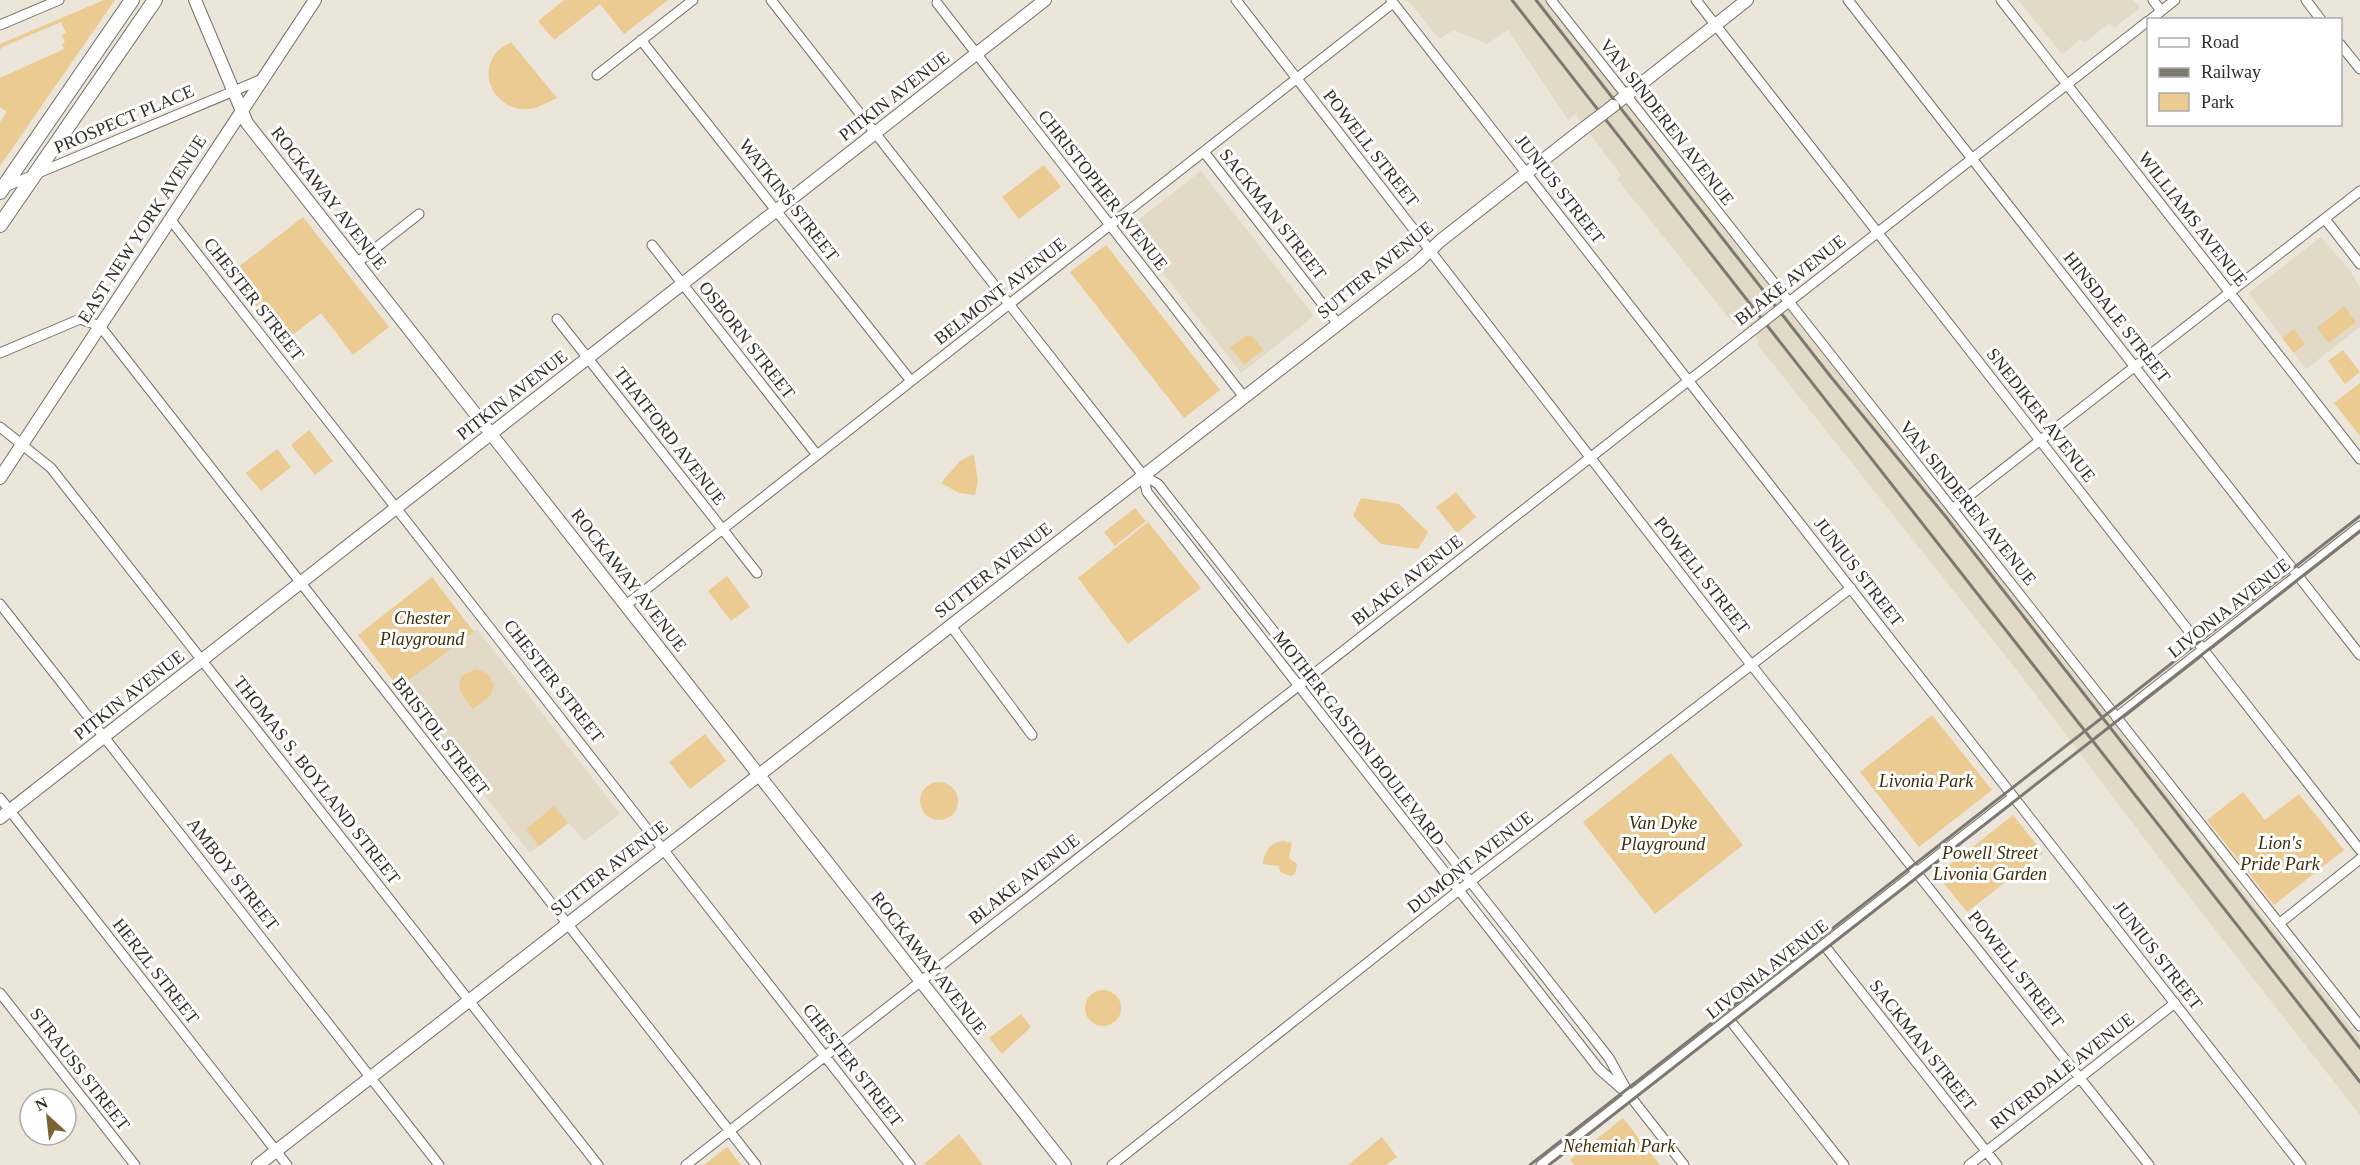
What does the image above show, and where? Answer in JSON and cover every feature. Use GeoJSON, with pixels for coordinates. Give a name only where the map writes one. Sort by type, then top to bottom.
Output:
{"type":"FeatureCollection","features":[{"type":"Feature","properties":{"kind":"main road"},"geometry":{"type":"LineString","coordinates":[[1,190],[132,0]]}},
{"type":"Feature","properties":{"kind":"main road"},"geometry":{"type":"LineString","coordinates":[[0,225],[155,0]]}},
{"type":"Feature","properties":{"kind":"street"},"geometry":{"type":"LineString","coordinates":[[0,25],[59,0]]}},
{"type":"Feature","properties":{"kind":"street","name":"ROCKAWAY AVENUE"},"geometry":{"type":"LineString","coordinates":[[195,0],[247,123],[1065,1165]]}},
{"type":"Feature","properties":{"kind":"street","name":"EAST NEW YORK AVENUE"},"geometry":{"type":"LineString","coordinates":[[0,478],[260,80],[315,0]]}},
{"type":"Feature","properties":{"kind":"street"},"geometry":{"type":"LineString","coordinates":[[597,75],[693,0]]}},
{"type":"Feature","properties":{"kind":"street","name":"MOTHER GASTON BOULEVARD"},"geometry":{"type":"LineString","coordinates":[[771,0],[1143,475],[1158,484],[1609,1058],[1630,1096],[1684,1165]]}},
{"type":"Feature","properties":{"kind":"street","name":"PITKIN AVENUE"},"geometry":{"type":"LineString","coordinates":[[5,815],[1045,0]]}},
{"type":"Feature","properties":{"kind":"street","name":"POWELL STREET"},"geometry":{"type":"LineString","coordinates":[[1236,0],[1751,665],[2149,1165]]}},
{"type":"Feature","properties":{"kind":"street","name":"VAN SINDEREN AVENUE"},"geometry":{"type":"LineString","coordinates":[[1551,0],[1786,304],[2118,716],[2360,1026]]}},
{"type":"Feature","properties":{"kind":"street","name":"SNEDIKER AVENUE"},"geometry":{"type":"LineString","coordinates":[[1696,0],[2360,850]]}},
{"type":"Feature","properties":{"kind":"street","name":"SUTTER AVENUE"},"geometry":{"type":"LineString","coordinates":[[258,1165],[1338,324],[1526,173],[1748,0]]}},
{"type":"Feature","properties":{"kind":"street","name":"HINSDALE STREET"},"geometry":{"type":"LineString","coordinates":[[1848,0],[2360,655]]}},
{"type":"Feature","properties":{"kind":"street","name":"WILLIAMS AVENUE"},"geometry":{"type":"LineString","coordinates":[[2001,0],[2360,459]]}},
{"type":"Feature","properties":{"kind":"street"},"geometry":{"type":"LineString","coordinates":[[2153,0],[2161,11]]}},
{"type":"Feature","properties":{"kind":"street","name":"BLAKE AVENUE"},"geometry":{"type":"LineString","coordinates":[[2152,18],[2175,0]]}},
{"type":"Feature","properties":{"kind":"street"},"geometry":{"type":"LineString","coordinates":[[2306,0],[2320,18]]}},
{"type":"Feature","properties":{"kind":"street","name":"BELMONT AVENUE"},"geometry":{"type":"LineString","coordinates":[[626,605],[1297,80],[1392,2]]}},
{"type":"Feature","properties":{"kind":"street","name":"JUNIUS STREET"},"geometry":{"type":"LineString","coordinates":[[1392,2],[2301,1165]]}},
{"type":"Feature","properties":{"kind":"street","name":"CHRISTOPHER AVENUE"},"geometry":{"type":"LineString","coordinates":[[936,3],[1244,397]]}},
{"type":"Feature","properties":{"kind":"street","name":"BLAKE AVENUE"},"geometry":{"type":"LineString","coordinates":[[686,1165],[2147,22]]}},
{"type":"Feature","properties":{"kind":"street","name":"WATKINS STREET"},"geometry":{"type":"LineString","coordinates":[[641,40],[911,381]]}},
{"type":"Feature","properties":{"kind":"street"},"geometry":{"type":"LineString","coordinates":[[2342,46],[2360,69]]}},
{"type":"Feature","properties":{"kind":"street","name":"PROSPECT PLACE"},"geometry":{"type":"LineString","coordinates":[[1,190],[260,80]]}},
{"type":"Feature","properties":{"kind":"street","name":"SACKMAN STREET"},"geometry":{"type":"LineString","coordinates":[[1204,152],[1338,324]]}},
{"type":"Feature","properties":{"kind":"street"},"geometry":{"type":"LineString","coordinates":[[1952,509],[2360,190]]}},
{"type":"Feature","properties":{"kind":"street"},"geometry":{"type":"LineString","coordinates":[[358,262],[419,214]]}},
{"type":"Feature","properties":{"kind":"street","name":"CHESTER STREET"},"geometry":{"type":"LineString","coordinates":[[170,219],[910,1165]]}},
{"type":"Feature","properties":{"kind":"street"},"geometry":{"type":"LineString","coordinates":[[2325,219],[2360,264]]}},
{"type":"Feature","properties":{"kind":"street","name":"OSBORN STREET"},"geometry":{"type":"LineString","coordinates":[[652,245],[817,455]]}},
{"type":"Feature","properties":{"kind":"street","name":"THATFORD AVENUE"},"geometry":{"type":"LineString","coordinates":[[557,319],[757,573]]}},
{"type":"Feature","properties":{"kind":"street"},"geometry":{"type":"LineString","coordinates":[[0,353],[80,320],[100,326]]}},
{"type":"Feature","properties":{"kind":"street","name":"BRISTOL STREET"},"geometry":{"type":"LineString","coordinates":[[100,326],[756,1165]]}},
{"type":"Feature","properties":{"kind":"street","name":"THOMAS S. BOYLAND STREET"},"geometry":{"type":"LineString","coordinates":[[0,427],[51,468],[597,1165]]}},
{"type":"Feature","properties":{"kind":"street","name":"MOTHER GASTON BOULEVARD"},"geometry":{"type":"LineString","coordinates":[[1143,475],[1147,492],[1297,686],[1599,1069],[1630,1096]]}},
{"type":"Feature","properties":{"kind":"street","name":"LIVONIA AVENUE"},"geometry":{"type":"LineString","coordinates":[[2118,716],[2360,526]]}},
{"type":"Feature","properties":{"kind":"street","name":"DUMONT AVENUE"},"geometry":{"type":"LineString","coordinates":[[1112,1165],[1458,891],[1851,588]]}},
{"type":"Feature","properties":{"kind":"street","name":"AMBOY STREET"},"geometry":{"type":"LineString","coordinates":[[0,604],[439,1165]]}},
{"type":"Feature","properties":{"kind":"street"},"geometry":{"type":"LineString","coordinates":[[951,626],[1032,735]]}},
{"type":"Feature","properties":{"kind":"street","name":"LIVONIA AVENUE"},"geometry":{"type":"LineString","coordinates":[[1541,1165],[2013,797]]}},
{"type":"Feature","properties":{"kind":"street","name":"HERZL STREET"},"geometry":{"type":"LineString","coordinates":[[0,798],[5,815],[287,1165]]}},
{"type":"Feature","properties":{"kind":"street"},"geometry":{"type":"LineString","coordinates":[[2280,923],[2360,859]]}},
{"type":"Feature","properties":{"kind":"street","name":"SACKMAN STREET"},"geometry":{"type":"LineString","coordinates":[[1824,945],[1997,1165]]}},
{"type":"Feature","properties":{"kind":"street","name":"STRAUSS STREET"},"geometry":{"type":"LineString","coordinates":[[0,993],[135,1165]]}},
{"type":"Feature","properties":{"kind":"street","name":"RIVERDALE AVENUE"},"geometry":{"type":"LineString","coordinates":[[1969,1165],[2175,1004]]}},
{"type":"Feature","properties":{"kind":"street"},"geometry":{"type":"LineString","coordinates":[[1729,1019],[1844,1165]]}},
{"type":"Feature","properties":{"kind":"shaded area"},"geometry":{"type":"Polygon","coordinates":[[[1408,0],[1547,0],[1853,392],[2013,590],[2200,837],[2360,1039],[2360,1115],[2160,859],[2016,669],[1757,344],[1760,342],[1741,317],[1734,324],[1617,179],[1621,175],[1575,114],[1568,120],[1508,30],[1487,44],[1454,30],[1439,39],[1408,0]]]}},
{"type":"Feature","properties":{"kind":"shaded area"},"geometry":{"type":"Polygon","coordinates":[[[2018,0],[2133,0],[2140,8],[2114,28],[2110,23],[2085,42],[2081,39],[2062,54],[2018,0]]]}},
{"type":"Feature","properties":{"kind":"shaded area"},"geometry":{"type":"Polygon","coordinates":[[[1201,171],[1314,316],[1241,373],[1128,228],[1201,171]]]}},
{"type":"Feature","properties":{"kind":"shaded area"},"geometry":{"type":"Polygon","coordinates":[[[2321,237],[2351,272],[2360,288],[2360,327],[2306,369],[2249,293],[2321,237]]]}},
{"type":"Feature","properties":{"kind":"shaded area"},"geometry":{"type":"Polygon","coordinates":[[[477,629],[620,814],[584,841],[569,823],[530,853],[404,693],[407,691],[402,685],[477,629]]]}},
{"type":"Feature","properties":{"kind":"green space"},"geometry":{"type":"Polygon","coordinates":[[[104,0],[115,0],[0,166],[0,122],[7,112],[0,107],[0,78],[64,49],[62,44],[65,43],[62,35],[66,33],[61,22],[2,47],[0,50],[0,44],[104,0]]]}},
{"type":"Feature","properties":{"kind":"green space"},"geometry":{"type":"Polygon","coordinates":[[[564,0],[668,0],[624,34],[600,4],[554,40],[538,21],[564,0]]]}},
{"type":"Feature","properties":{"kind":"green space"},"geometry":{"type":"Polygon","coordinates":[[[511,42],[557,98],[530,109],[521,109],[512,107],[497,96],[489,80],[491,62],[497,52],[511,42]]]}},
{"type":"Feature","properties":{"kind":"green space"},"geometry":{"type":"Polygon","coordinates":[[[1044,165],[1061,187],[1019,219],[1002,197],[1044,165]]]}},
{"type":"Feature","properties":{"kind":"green space"},"geometry":{"type":"Polygon","coordinates":[[[303,217],[389,327],[353,355],[321,313],[281,344],[228,275],[303,217]]]}},
{"type":"Feature","properties":{"kind":"green space"},"geometry":{"type":"Polygon","coordinates":[[[1106,245],[1220,390],[1184,418],[1070,272],[1106,245]]]}},
{"type":"Feature","properties":{"kind":"green space"},"geometry":{"type":"Polygon","coordinates":[[[2344,306],[2356,322],[2329,343],[2317,328],[2344,306]]]}},
{"type":"Feature","properties":{"kind":"green space"},"geometry":{"type":"Polygon","coordinates":[[[2294,329],[2305,344],[2294,353],[2282,338],[2294,329]]]}},
{"type":"Feature","properties":{"kind":"green space"},"geometry":{"type":"Polygon","coordinates":[[[1246,336],[1253,337],[1263,350],[1244,365],[1230,347],[1246,336]]]}},
{"type":"Feature","properties":{"kind":"green space"},"geometry":{"type":"Polygon","coordinates":[[[2343,350],[2360,372],[2345,384],[2328,361],[2343,350]]]}},
{"type":"Feature","properties":{"kind":"green space"},"geometry":{"type":"Polygon","coordinates":[[[2360,383],[2360,436],[2334,403],[2360,383]]]}},
{"type":"Feature","properties":{"kind":"green space"},"geometry":{"type":"Polygon","coordinates":[[[309,430],[333,461],[315,475],[291,445],[309,430]]]}},
{"type":"Feature","properties":{"kind":"green space"},"geometry":{"type":"Polygon","coordinates":[[[277,449],[291,467],[261,491],[246,473],[277,449]]]}},
{"type":"Feature","properties":{"kind":"green space"},"geometry":{"type":"Polygon","coordinates":[[[972,455],[978,481],[975,495],[959,493],[941,483],[960,461],[972,455]]]}},
{"type":"Feature","properties":{"kind":"green space"},"geometry":{"type":"Polygon","coordinates":[[[1456,492],[1476,517],[1457,533],[1436,507],[1456,492]]]}},
{"type":"Feature","properties":{"kind":"green space"},"geometry":{"type":"Polygon","coordinates":[[[1361,498],[1399,504],[1428,532],[1418,549],[1381,544],[1353,516],[1361,498]]]}},
{"type":"Feature","properties":{"kind":"green space"},"geometry":{"type":"Polygon","coordinates":[[[1135,508],[1146,521],[1115,546],[1104,532],[1135,508]]]}},
{"type":"Feature","properties":{"kind":"green space"},"geometry":{"type":"Polygon","coordinates":[[[1148,522],[1201,588],[1128,644],[1078,578],[1148,522]]]}},
{"type":"Feature","properties":{"kind":"green space"},"geometry":{"type":"Polygon","coordinates":[[[727,576],[750,607],[731,621],[708,591],[727,576]]]}},
{"type":"Feature","properties":{"kind":"green space","name":"Chester Playground"},"geometry":{"type":"Polygon","coordinates":[[[432,577],[474,632],[402,685],[398,680],[394,682],[358,635],[432,577]]]}},
{"type":"Feature","properties":{"kind":"green space"},"geometry":{"type":"Polygon","coordinates":[[[477,669],[488,674],[494,685],[490,696],[473,709],[461,693],[460,684],[464,674],[477,669]]]}},
{"type":"Feature","properties":{"kind":"green space","name":"Livonia Park"},"geometry":{"type":"Polygon","coordinates":[[[1932,715],[1992,790],[1919,847],[1860,772],[1932,715]]]}},
{"type":"Feature","properties":{"kind":"green space"},"geometry":{"type":"Polygon","coordinates":[[[705,734],[726,761],[690,789],[669,762],[705,734]]]}},
{"type":"Feature","properties":{"kind":"green space","name":"Van Dyke Playground"},"geometry":{"type":"Polygon","coordinates":[[[1671,753],[1743,845],[1655,914],[1583,822],[1671,753]]]}},
{"type":"Feature","properties":{"kind":"green space"},"geometry":{"type":"Polygon","coordinates":[[[939,782],[952,788],[958,801],[952,814],[939,820],[926,814],[920,801],[926,788],[939,782]]]}},
{"type":"Feature","properties":{"kind":"green space","name":"Lion's Pride Park"},"geometry":{"type":"Polygon","coordinates":[[[2243,792],[2265,820],[2299,794],[2344,850],[2274,905],[2207,820],[2243,792]]]}},
{"type":"Feature","properties":{"kind":"green space"},"geometry":{"type":"Polygon","coordinates":[[[554,806],[568,823],[539,846],[526,829],[554,806]]]}},
{"type":"Feature","properties":{"kind":"green space","name":"Powell Street Livonia Garden"},"geometry":{"type":"Polygon","coordinates":[[[2013,815],[2043,853],[1967,912],[1937,875],[2013,815]]]}},
{"type":"Feature","properties":{"kind":"green space"},"geometry":{"type":"Polygon","coordinates":[[[1283,841],[1292,843],[1289,858],[1297,864],[1295,874],[1291,876],[1280,872],[1279,866],[1263,864],[1268,848],[1283,841]]]}},
{"type":"Feature","properties":{"kind":"green space"},"geometry":{"type":"Polygon","coordinates":[[[1103,990],[1116,995],[1121,1008],[1116,1021],[1103,1026],[1090,1021],[1085,1008],[1090,995],[1103,990]]]}},
{"type":"Feature","properties":{"kind":"green space"},"geometry":{"type":"Polygon","coordinates":[[[1021,1014],[1031,1027],[1002,1054],[989,1038],[1021,1014]]]}},
{"type":"Feature","properties":{"kind":"green space","name":"Nehemiah Park"},"geometry":{"type":"Polygon","coordinates":[[[1623,1118],[1660,1165],[1574,1165],[1570,1160],[1623,1118]]]}},
{"type":"Feature","properties":{"kind":"green space"},"geometry":{"type":"Polygon","coordinates":[[[959,1134],[983,1165],[924,1164],[959,1134]]]}},
{"type":"Feature","properties":{"kind":"green space"},"geometry":{"type":"Polygon","coordinates":[[[1382,1137],[1397,1157],[1386,1165],[1348,1165],[1382,1137]]]}},
{"type":"Feature","properties":{"kind":"green space"},"geometry":{"type":"Polygon","coordinates":[[[727,1147],[741,1165],[704,1165],[727,1147]]]}},
{"type":"Feature","properties":{"kind":"railway"},"geometry":{"type":"LineString","coordinates":[[1512,0],[2360,1082]]}},
{"type":"Feature","properties":{"kind":"railway"},"geometry":{"type":"LineString","coordinates":[[1536,0],[1831,377],[1946,517],[2360,1048]]}},
{"type":"Feature","properties":{"kind":"railway"},"geometry":{"type":"LineString","coordinates":[[1530,1165],[2360,516]]}},
{"type":"Feature","properties":{"kind":"railway"},"geometry":{"type":"LineString","coordinates":[[1549,1165],[2360,531]]}}]}
